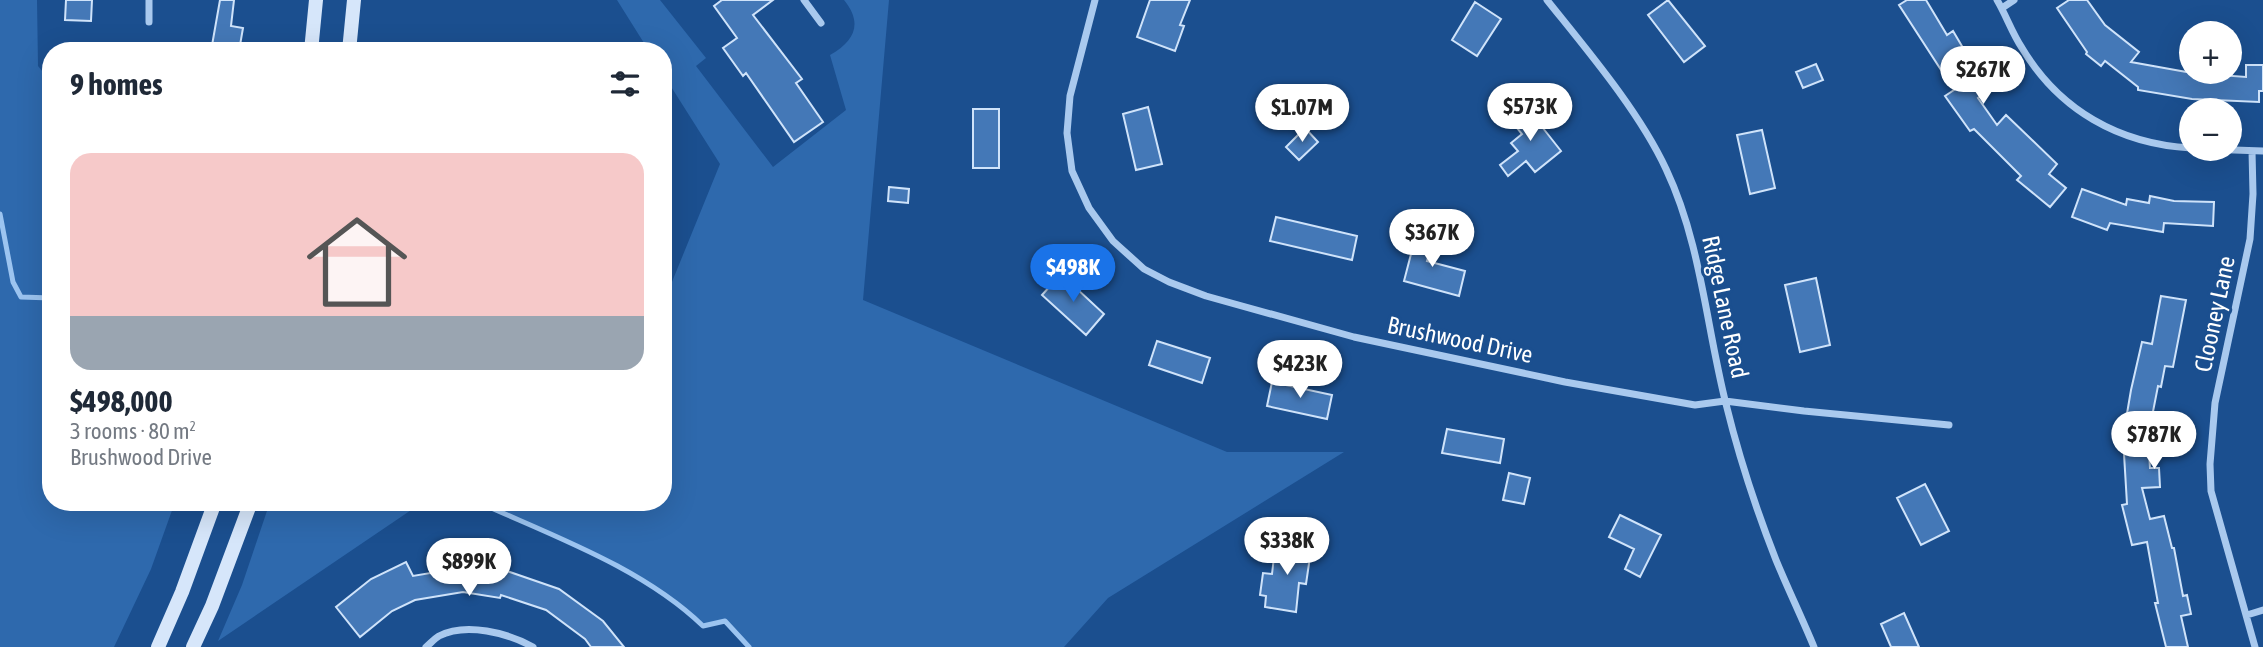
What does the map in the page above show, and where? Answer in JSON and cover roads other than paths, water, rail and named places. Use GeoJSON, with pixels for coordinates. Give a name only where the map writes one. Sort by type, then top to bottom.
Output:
{"type":"FeatureCollection","features":[{"type":"Feature","properties":{"kind":"main road"},"geometry":{"type":"LineString","coordinates":[[312,42],[316,0]]}},
{"type":"Feature","properties":{"kind":"main road"},"geometry":{"type":"LineString","coordinates":[[350,42],[354,0]]}},
{"type":"Feature","properties":{"kind":"main road"},"geometry":{"type":"LineString","coordinates":[[158,647],[182,592],[212,511]]}},
{"type":"Feature","properties":{"kind":"main road"},"geometry":{"type":"LineString","coordinates":[[193,647],[217,594],[248,511]]}},
{"type":"Feature","properties":{"kind":"street"},"geometry":{"type":"LineString","coordinates":[[149,0],[149,22]]}},
{"type":"Feature","properties":{"kind":"street"},"geometry":{"type":"LineString","coordinates":[[804,0],[821,23]]}},
{"type":"Feature","properties":{"kind":"street","name":"Brushwood Drive"},"geometry":{"type":"LineString","coordinates":[[1095,0],[1070,96],[1067,146],[1072,171],[1089,208],[1113,241],[1144,269],[1169,282],[1284,319],[1416,351],[1695,405],[1726,401],[1949,425]]}},
{"type":"Feature","properties":{"kind":"street","name":"Ridge Lane Road"},"geometry":{"type":"LineString","coordinates":[[1547,0],[1645,131],[1665,168],[1681,207],[1697,260],[1726,401],[1752,494],[1776,560],[1814,647]]}},
{"type":"Feature","properties":{"kind":"street"},"geometry":{"type":"LineString","coordinates":[[1997,0],[2021,47],[2039,74],[2059,94],[2096,123],[2143,141],[2179,146]]}},
{"type":"Feature","properties":{"kind":"street"},"geometry":{"type":"LineString","coordinates":[[2002,8],[2014,0]]}},
{"type":"Feature","properties":{"kind":"street"},"geometry":{"type":"LineString","coordinates":[[2242,151],[2263,151]]}},
{"type":"Feature","properties":{"kind":"street","name":"Clooney Lane"},"geometry":{"type":"LineString","coordinates":[[2252,151],[2250,239],[2216,403],[2210,464],[2211,491],[2255,647]]}},
{"type":"Feature","properties":{"kind":"street"},"geometry":{"type":"LineString","coordinates":[[2247,615],[2263,610]]}},
{"type":"Feature","properties":{"kind":"street"},"geometry":{"type":"LineString","coordinates":[[426,647],[439,636],[469,630],[520,640],[533,647]]}},
{"type":"Feature","properties":{"kind":"waterway"},"geometry":{"type":"LineString","coordinates":[[0,214],[13,282],[21,297],[42,298]]}},
{"type":"Feature","properties":{"kind":"waterway"},"geometry":{"type":"LineString","coordinates":[[498,511],[625,570],[679,605],[703,626],[725,621],[749,647]]}}]}
